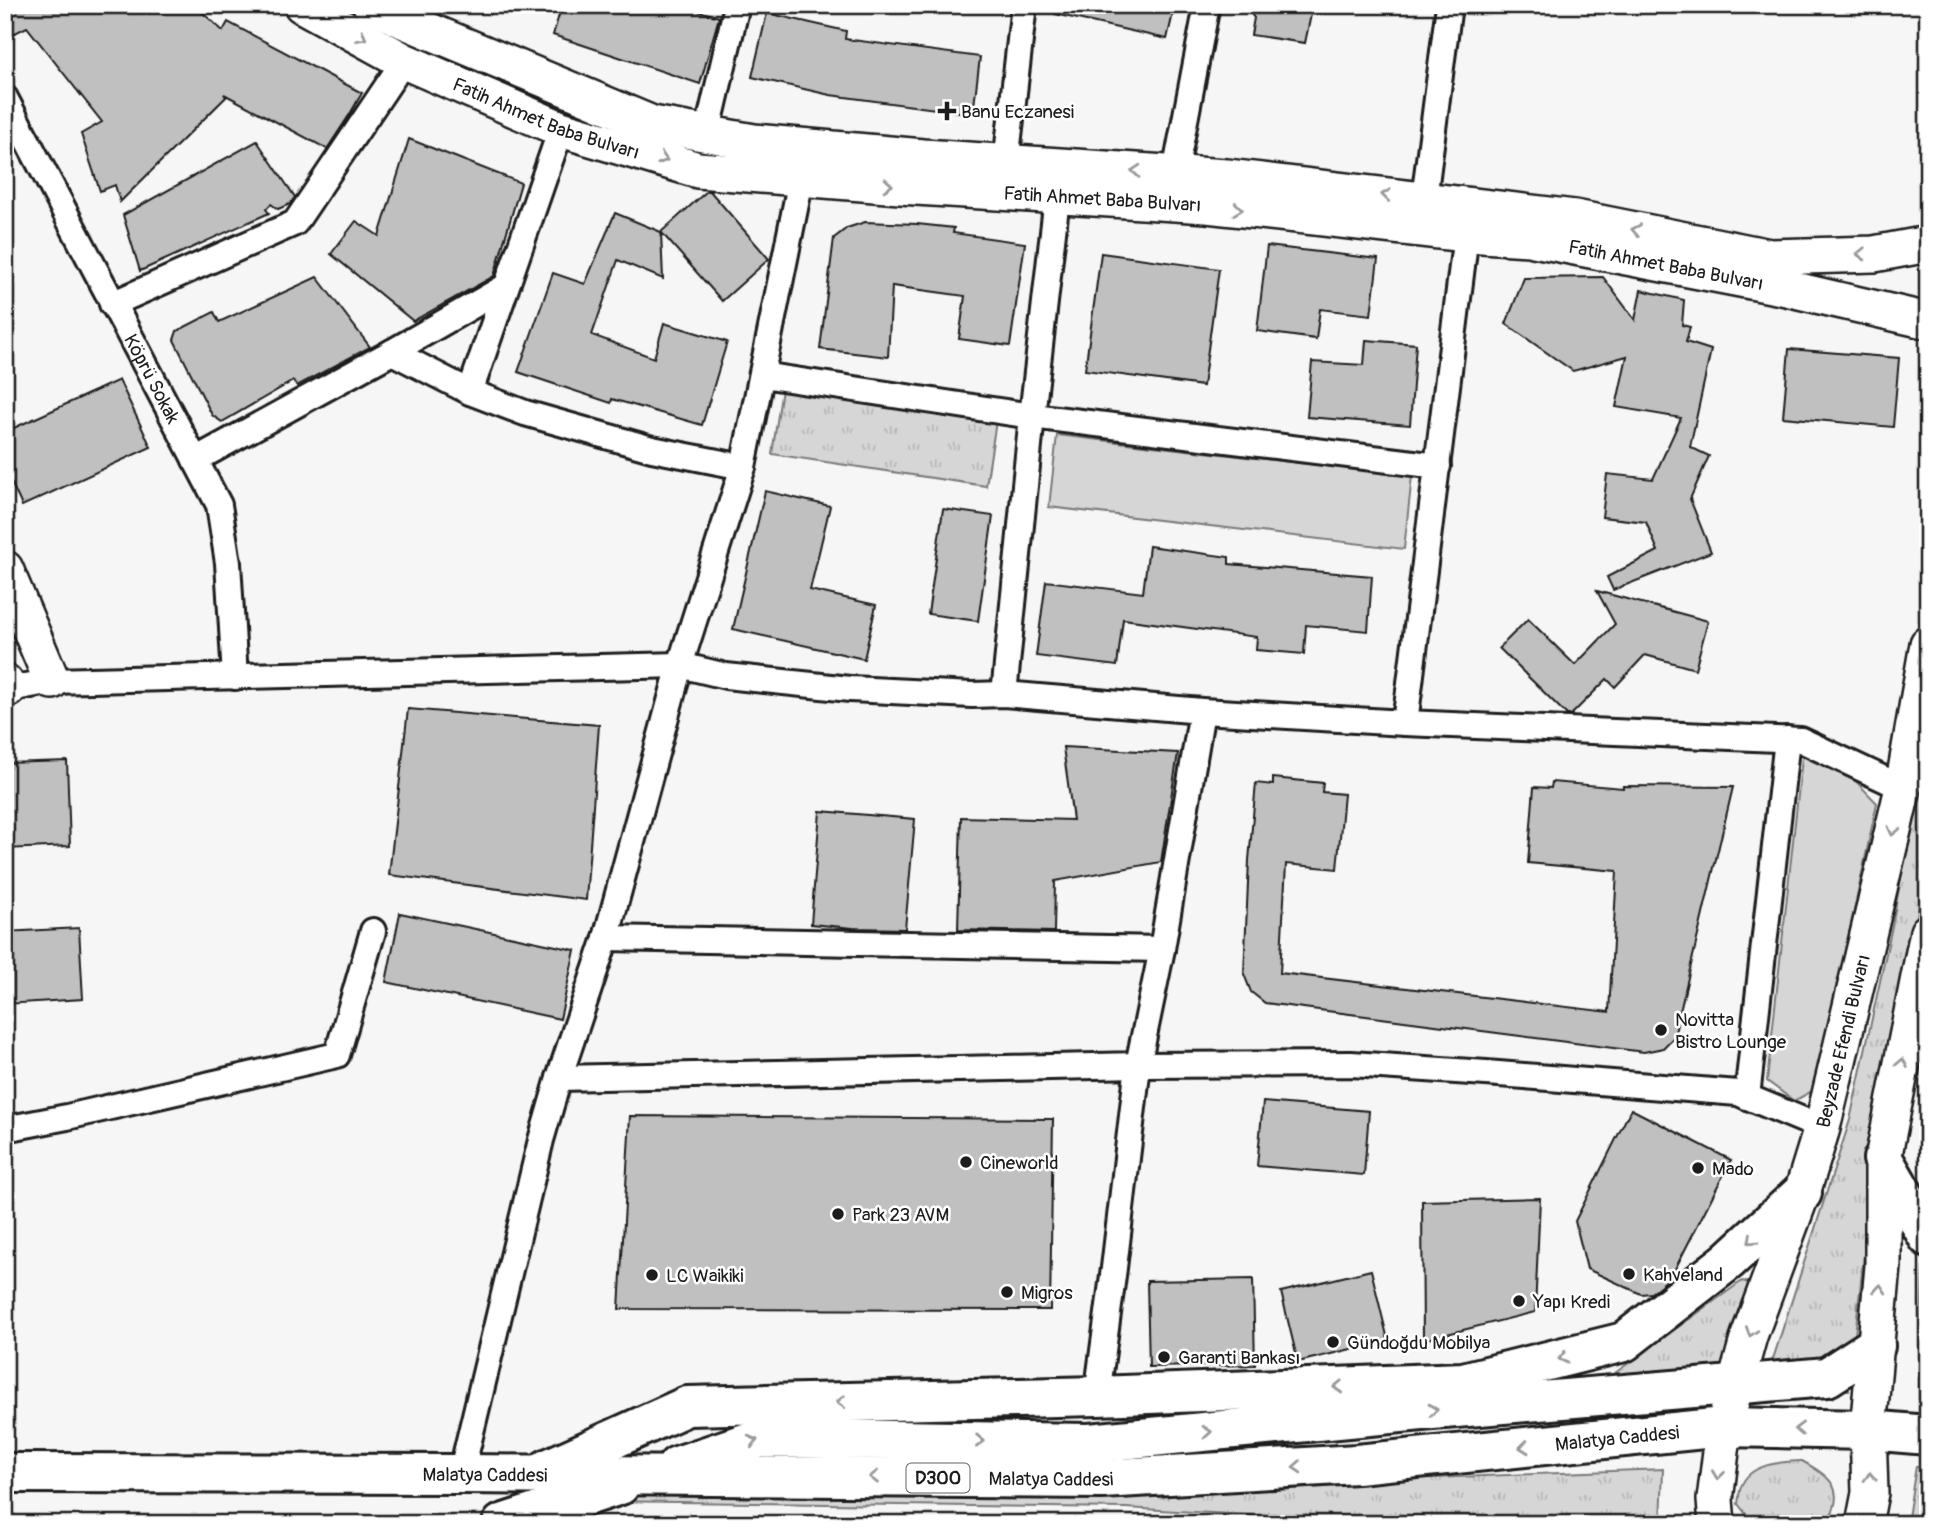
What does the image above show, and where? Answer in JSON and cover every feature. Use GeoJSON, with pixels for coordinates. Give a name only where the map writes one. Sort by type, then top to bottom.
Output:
{"type":"FeatureCollection","features":[{"type":"Feature","properties":{"kind":"highway"},"geometry":{"type":"LineString","coordinates":[[1883,1158],[1928,1237]]}},
{"type":"Feature","properties":{"kind":"highway"},"geometry":{"type":"LineString","coordinates":[[536,1475],[687,1406],[1097,1396],[1463,1382],[1624,1342],[1728,1261],[1802,1194]]}},
{"type":"Feature","properties":{"kind":"highway"},"geometry":{"type":"LineString","coordinates":[[502,1524],[760,1438],[1089,1443],[1432,1410],[1827,1377],[1875,1346]]}},
{"type":"Feature","properties":{"kind":"highway","name":"Malatya Caddesi"},"geometry":{"type":"LineString","coordinates":[[5,1474],[1102,1479],[1357,1464],[1724,1427],[1868,1430],[1928,1435]]}},
{"type":"Feature","properties":{"kind":"main road","name":"Fatih Ahmet Baba Bulvarı"},"geometry":{"type":"LineString","coordinates":[[302,5],[404,61],[561,128],[698,170],[1056,197],[1207,205],[1543,241],[1782,287],[1928,321]]}},
{"type":"Feature","properties":{"kind":"main road","name":"Fatih Ahmet Baba Bulvarı"},"geometry":{"type":"LineString","coordinates":[[371,5],[407,13],[652,124],[754,142],[1006,163],[1227,177],[1424,199],[1576,218],[1770,257],[1874,254],[1928,244]]}},
{"type":"Feature","properties":{"kind":"main road"},"geometry":{"type":"LineString","coordinates":[[5,569],[52,681]]}},
{"type":"Feature","properties":{"kind":"main road","name":"Beyzade Efendi Bulvarı"},"geometry":{"type":"LineString","coordinates":[[1717,1524],[1715,1500],[1724,1427],[1749,1336],[1802,1194],[1822,1128],[1903,788],[1928,644]]}},
{"type":"Feature","properties":{"kind":"main road"},"geometry":{"type":"LineString","coordinates":[[1864,1524],[1870,1493],[1868,1430],[1883,1266],[1883,1158],[1928,932]]}},
{"type":"Feature","properties":{"kind":"street"},"geometry":{"type":"LineString","coordinates":[[707,134],[737,5]]}},
{"type":"Feature","properties":{"kind":"street"},"geometry":{"type":"LineString","coordinates":[[1006,163],[1024,5]]}},
{"type":"Feature","properties":{"kind":"street"},"geometry":{"type":"LineString","coordinates":[[1175,173],[1207,5]]}},
{"type":"Feature","properties":{"kind":"street"},"geometry":{"type":"LineString","coordinates":[[1424,199],[1450,5]]}},
{"type":"Feature","properties":{"kind":"street"},"geometry":{"type":"LineString","coordinates":[[112,304],[295,223],[404,61]]}},
{"type":"Feature","properties":{"kind":"street","name":"Köprü Sokak"},"geometry":{"type":"LineString","coordinates":[[5,98],[219,505],[228,563],[235,677]]}},
{"type":"Feature","properties":{"kind":"street"},"geometry":{"type":"LineString","coordinates":[[470,392],[561,128]]}},
{"type":"Feature","properties":{"kind":"street"},"geometry":{"type":"LineString","coordinates":[[461,1474],[541,1140],[606,938],[680,665],[743,467],[801,179]]}},
{"type":"Feature","properties":{"kind":"street"},"geometry":{"type":"LineString","coordinates":[[1004,694],[1056,197]]}},
{"type":"Feature","properties":{"kind":"street"},"geometry":{"type":"LineString","coordinates":[[1405,723],[1466,234]]}},
{"type":"Feature","properties":{"kind":"street"},"geometry":{"type":"LineString","coordinates":[[195,460],[505,287]]}},
{"type":"Feature","properties":{"kind":"street"},"geometry":{"type":"LineString","coordinates":[[392,352],[470,392],[525,413],[652,449],[743,467]]}},
{"type":"Feature","properties":{"kind":"street"},"geometry":{"type":"LineString","coordinates":[[762,375],[1032,416],[1438,466]]}},
{"type":"Feature","properties":{"kind":"street"},"geometry":{"type":"LineString","coordinates":[[6,687],[52,681],[680,665],[726,676],[850,689],[1004,694],[1202,711],[1405,723],[1801,740],[1903,788]]}},
{"type":"Feature","properties":{"kind":"street"},"geometry":{"type":"LineString","coordinates":[[1097,1396],[1138,1065],[1162,949],[1202,711]]}},
{"type":"Feature","properties":{"kind":"street"},"geometry":{"type":"LineString","coordinates":[[1747,1097],[1787,740]]}},
{"type":"Feature","properties":{"kind":"street"},"geometry":{"type":"LineString","coordinates":[[5,1129],[67,1118],[337,1055],[373,931]]}},
{"type":"Feature","properties":{"kind":"street"},"geometry":{"type":"LineString","coordinates":[[606,938],[1162,949]]}},
{"type":"Feature","properties":{"kind":"street"},"geometry":{"type":"LineString","coordinates":[[559,1078],[1138,1065],[1351,1064],[1738,1093],[1822,1128]]}},
{"type":"Feature","properties":{"kind":"green space"},"geometry":{"type":"Polygon","coordinates":[[[782,389],[996,421],[986,486],[772,454],[782,389]]]}},
{"type":"Feature","properties":{"kind":"green space"},"geometry":{"type":"Polygon","coordinates":[[[1057,435],[1412,476],[1404,549],[1049,507],[1057,435]]]}},
{"type":"Feature","properties":{"kind":"green space"},"geometry":{"type":"Polygon","coordinates":[[[1928,730],[1928,859],[1880,1109],[1849,1390],[1764,1387],[1850,1120],[1892,926],[1928,730]]]}},
{"type":"Feature","properties":{"kind":"green space"},"geometry":{"type":"Polygon","coordinates":[[[1803,749],[1848,773],[1877,803],[1816,1089],[1794,1101],[1767,1081],[1803,749]]]}},
{"type":"Feature","properties":{"kind":"green space"},"geometry":{"type":"Polygon","coordinates":[[[1923,1267],[1928,1272],[1928,1398],[1919,1398],[1923,1267]]]}},
{"type":"Feature","properties":{"kind":"green space"},"geometry":{"type":"Polygon","coordinates":[[[1742,1281],[1752,1284],[1712,1408],[1601,1415],[1590,1391],[1742,1281]]]}},
{"type":"Feature","properties":{"kind":"green space"},"geometry":{"type":"Polygon","coordinates":[[[1802,1461],[1828,1479],[1836,1493],[1836,1502],[1826,1524],[1754,1524],[1738,1504],[1740,1489],[1745,1479],[1758,1468],[1767,1465],[1802,1461]]]}},
{"type":"Feature","properties":{"kind":"green space"},"geometry":{"type":"Polygon","coordinates":[[[1916,1466],[1928,1466],[1928,1524],[1907,1524],[1916,1466]]]}},
{"type":"Feature","properties":{"kind":"green space"},"geometry":{"type":"Polygon","coordinates":[[[1663,1469],[1661,1524],[1401,1524],[1126,1508],[603,1501],[611,1488],[1155,1489],[1663,1469]]]}},
{"type":"Feature","properties":{"kind":"building"},"geometry":{"type":"Polygon","coordinates":[[[5,5],[194,5],[223,31],[228,22],[362,93],[327,149],[224,94],[226,97],[120,202],[115,185],[100,191],[81,134],[102,122],[27,27],[5,38],[5,5]]]}},
{"type":"Feature","properties":{"kind":"building"},"geometry":{"type":"Polygon","coordinates":[[[562,5],[679,5],[719,17],[700,84],[553,35],[562,5]]]}},
{"type":"Feature","properties":{"kind":"building"},"geometry":{"type":"Polygon","coordinates":[[[1056,5],[1175,5],[1167,39],[1055,14],[1056,5]]]}},
{"type":"Feature","properties":{"kind":"building"},"geometry":{"type":"Polygon","coordinates":[[[1245,5],[1313,5],[1305,43],[1251,35],[1254,18],[1245,5]]]}},
{"type":"Feature","properties":{"kind":"building"},"geometry":{"type":"Polygon","coordinates":[[[767,13],[846,31],[845,39],[980,57],[973,114],[830,95],[752,77],[767,13]]]}},
{"type":"Feature","properties":{"kind":"building"},"geometry":{"type":"Polygon","coordinates":[[[409,139],[521,183],[494,276],[413,321],[331,254],[356,221],[379,236],[409,139]]]}},
{"type":"Feature","properties":{"kind":"building"},"geometry":{"type":"Polygon","coordinates":[[[257,141],[295,197],[290,204],[278,209],[271,204],[266,209],[269,213],[140,271],[123,215],[257,141]]]}},
{"type":"Feature","properties":{"kind":"building"},"geometry":{"type":"Polygon","coordinates":[[[710,191],[769,259],[722,301],[661,232],[710,191]]]}},
{"type":"Feature","properties":{"kind":"building"},"geometry":{"type":"Polygon","coordinates":[[[615,213],[661,232],[663,279],[618,260],[592,335],[654,358],[664,323],[727,342],[702,425],[612,399],[611,403],[518,372],[553,273],[585,284],[615,213]]]}},
{"type":"Feature","properties":{"kind":"building"},"geometry":{"type":"Polygon","coordinates":[[[865,222],[954,228],[953,233],[1025,243],[1010,346],[959,339],[965,296],[892,286],[888,357],[820,349],[834,238],[847,228],[865,222]]]}},
{"type":"Feature","properties":{"kind":"building"},"geometry":{"type":"Polygon","coordinates":[[[1267,246],[1378,259],[1371,315],[1320,309],[1316,339],[1257,331],[1267,246]]]}},
{"type":"Feature","properties":{"kind":"building"},"geometry":{"type":"Polygon","coordinates":[[[1101,253],[1219,269],[1203,386],[1085,370],[1101,253]]]}},
{"type":"Feature","properties":{"kind":"building"},"geometry":{"type":"Polygon","coordinates":[[[317,277],[370,347],[297,386],[293,381],[222,422],[212,415],[174,340],[177,331],[214,312],[219,322],[317,277]]]}},
{"type":"Feature","properties":{"kind":"building"},"geometry":{"type":"Polygon","coordinates":[[[1603,277],[1635,320],[1641,290],[1684,300],[1682,325],[1690,327],[1686,342],[1711,350],[1690,447],[1709,456],[1690,499],[1711,552],[1613,590],[1607,577],[1658,551],[1646,522],[1602,517],[1607,474],[1653,479],[1681,418],[1616,407],[1627,356],[1573,371],[1506,324],[1524,278],[1603,277]]]}},
{"type":"Feature","properties":{"kind":"building"},"geometry":{"type":"Polygon","coordinates":[[[1366,340],[1416,344],[1410,425],[1307,417],[1312,362],[1364,365],[1366,340]]]}},
{"type":"Feature","properties":{"kind":"building"},"geometry":{"type":"Polygon","coordinates":[[[1789,349],[1899,358],[1893,427],[1783,417],[1789,349]]]}},
{"type":"Feature","properties":{"kind":"building"},"geometry":{"type":"Polygon","coordinates":[[[119,380],[151,447],[22,506],[5,469],[5,432],[119,380]]]}},
{"type":"Feature","properties":{"kind":"building"},"geometry":{"type":"Polygon","coordinates":[[[765,491],[830,506],[810,590],[876,605],[864,659],[733,629],[765,491]]]}},
{"type":"Feature","properties":{"kind":"building"},"geometry":{"type":"Polygon","coordinates":[[[943,509],[993,516],[978,621],[928,614],[943,509]]]}},
{"type":"Feature","properties":{"kind":"building"},"geometry":{"type":"Polygon","coordinates":[[[1149,546],[1229,557],[1229,564],[1372,576],[1368,631],[1306,625],[1304,654],[1256,650],[1257,637],[1123,619],[1117,666],[1036,656],[1046,581],[1143,593],[1149,546]]]}},
{"type":"Feature","properties":{"kind":"building"},"geometry":{"type":"Polygon","coordinates":[[[1597,591],[1708,621],[1695,669],[1645,655],[1615,687],[1607,679],[1571,715],[1567,715],[1499,648],[1528,619],[1575,665],[1615,624],[1597,591]]]}},
{"type":"Feature","properties":{"kind":"building"},"geometry":{"type":"Polygon","coordinates":[[[408,709],[599,725],[586,900],[389,875],[408,709]]]}},
{"type":"Feature","properties":{"kind":"building"},"geometry":{"type":"Polygon","coordinates":[[[1063,747],[1178,753],[1161,862],[1055,881],[1054,932],[958,930],[961,817],[1073,820],[1063,747]]]}},
{"type":"Feature","properties":{"kind":"building"},"geometry":{"type":"Polygon","coordinates":[[[67,761],[70,846],[5,849],[5,763],[67,761]]]}},
{"type":"Feature","properties":{"kind":"building"},"geometry":{"type":"Polygon","coordinates":[[[1273,778],[1323,783],[1322,792],[1344,794],[1337,869],[1286,864],[1280,973],[1609,1012],[1617,871],[1528,863],[1534,787],[1551,788],[1552,782],[1623,788],[1733,787],[1674,1037],[1663,1048],[1644,1052],[1265,1003],[1251,992],[1244,974],[1249,860],[1256,783],[1273,785],[1273,778]]]}},
{"type":"Feature","properties":{"kind":"building"},"geometry":{"type":"Polygon","coordinates":[[[820,811],[915,819],[905,929],[811,924],[820,811]]]}},
{"type":"Feature","properties":{"kind":"building"},"geometry":{"type":"Polygon","coordinates":[[[400,913],[575,950],[560,1019],[386,982],[400,913]]]}},
{"type":"Feature","properties":{"kind":"building"},"geometry":{"type":"Polygon","coordinates":[[[79,928],[83,999],[5,1004],[5,932],[79,928]]]}},
{"type":"Feature","properties":{"kind":"building"},"geometry":{"type":"Polygon","coordinates":[[[1263,1102],[1369,1111],[1364,1175],[1257,1166],[1263,1102]]]}},
{"type":"Feature","properties":{"kind":"building"},"geometry":{"type":"Polygon","coordinates":[[[1631,1109],[1731,1160],[1671,1277],[1651,1293],[1641,1294],[1587,1269],[1575,1221],[1631,1109]]]}},
{"type":"Feature","properties":{"kind":"building","name":"Park 23 AVM"},"geometry":{"type":"Polygon","coordinates":[[[630,1116],[1053,1119],[1050,1310],[619,1309],[630,1116]]]}},
{"type":"Feature","properties":{"kind":"building"},"geometry":{"type":"Polygon","coordinates":[[[1540,1198],[1535,1312],[1423,1340],[1422,1201],[1540,1198]]]}},
{"type":"Feature","properties":{"kind":"building"},"geometry":{"type":"Polygon","coordinates":[[[1371,1270],[1388,1340],[1298,1362],[1281,1292],[1371,1270]]]}},
{"type":"Feature","properties":{"kind":"building"},"geometry":{"type":"Polygon","coordinates":[[[1253,1279],[1255,1365],[1149,1367],[1147,1281],[1253,1279]]]}},
{"type":"Feature","properties":{"kind":"place","name":"Banu Eczanesi"},"geometry":{"type":"Point","coordinates":[947,111]}},
{"type":"Feature","properties":{"kind":"place","name":"Novitta Bistro Lounge"},"geometry":{"type":"Point","coordinates":[1661,1030]}},
{"type":"Feature","properties":{"kind":"place","name":"Cineworld"},"geometry":{"type":"Point","coordinates":[966,1162]}},
{"type":"Feature","properties":{"kind":"place","name":"Mado"},"geometry":{"type":"Point","coordinates":[1698,1168]}},
{"type":"Feature","properties":{"kind":"place","name":"Park 23 AVM"},"geometry":{"type":"Point","coordinates":[838,1214]}},
{"type":"Feature","properties":{"kind":"place","name":"Kahveland"},"geometry":{"type":"Point","coordinates":[1629,1274]}},
{"type":"Feature","properties":{"kind":"place","name":"LC Waikiki"},"geometry":{"type":"Point","coordinates":[652,1275]}},
{"type":"Feature","properties":{"kind":"place","name":"Migros"},"geometry":{"type":"Point","coordinates":[1007,1292]}},
{"type":"Feature","properties":{"kind":"place","name":"Yapı Kredi"},"geometry":{"type":"Point","coordinates":[1519,1301]}},
{"type":"Feature","properties":{"kind":"place","name":"Gündoğdu Mobilya"},"geometry":{"type":"Point","coordinates":[1333,1342]}},
{"type":"Feature","properties":{"kind":"place","name":"Garanti Bankası"},"geometry":{"type":"Point","coordinates":[1164,1357]}}]}
